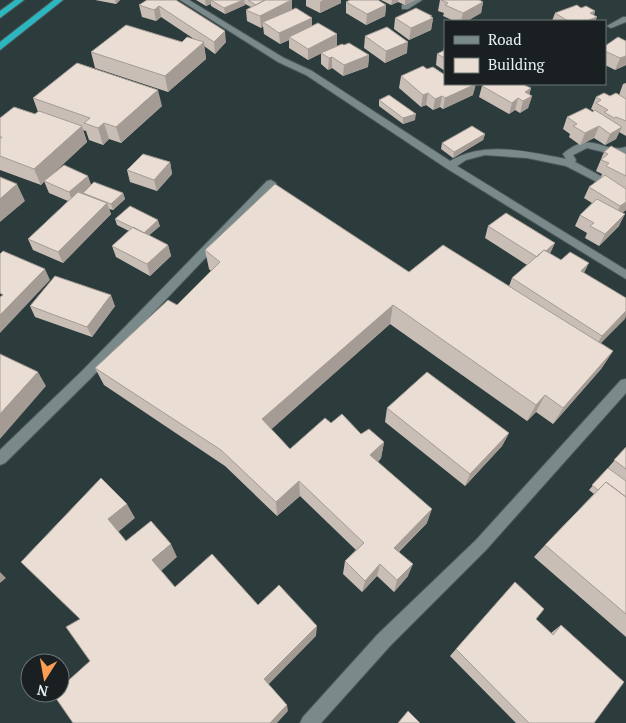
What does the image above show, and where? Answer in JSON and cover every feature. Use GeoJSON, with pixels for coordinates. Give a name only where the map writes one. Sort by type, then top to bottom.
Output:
{"type":"FeatureCollection","features":[{"type":"Feature","properties":{"kind":"highway"},"geometry":{"type":"LineString","coordinates":[[0,15],[20,0]]}},
{"type":"Feature","properties":{"kind":"highway"},"geometry":{"type":"LineString","coordinates":[[0,47],[59,0]]}},
{"type":"Feature","properties":{"kind":"street"},"geometry":{"type":"LineString","coordinates":[[184,0],[281,60],[309,73],[450,166],[626,275]]}},
{"type":"Feature","properties":{"kind":"street"},"geometry":{"type":"LineString","coordinates":[[405,7],[418,0]]}},
{"type":"Feature","properties":{"kind":"street"},"geometry":{"type":"LineString","coordinates":[[611,26],[626,19]]}},
{"type":"Feature","properties":{"kind":"street"},"geometry":{"type":"LineString","coordinates":[[569,163],[571,160],[568,154],[585,144],[595,144],[620,153],[626,150]]}},
{"type":"Feature","properties":{"kind":"street"},"geometry":{"type":"LineString","coordinates":[[450,166],[463,158],[485,152],[527,155],[569,163],[626,194]]}},
{"type":"Feature","properties":{"kind":"street"},"geometry":{"type":"LineString","coordinates":[[0,459],[86,375],[270,183]]}},
{"type":"Feature","properties":{"kind":"street"},"geometry":{"type":"LineString","coordinates":[[309,723],[384,640],[481,545],[626,384]]}},
{"type":"Feature","properties":{"kind":"building"},"geometry":{"type":"Polygon","coordinates":[[[147,0],[176,0],[225,31],[214,42],[159,6],[154,10],[139,5],[147,0]]]}},
{"type":"Feature","properties":{"kind":"building"},"geometry":{"type":"Polygon","coordinates":[[[211,0],[243,0],[224,8],[211,0]]]}},
{"type":"Feature","properties":{"kind":"building"},"geometry":{"type":"Polygon","coordinates":[[[248,0],[265,0],[256,5],[248,0]]]}},
{"type":"Feature","properties":{"kind":"building"},"geometry":{"type":"Polygon","coordinates":[[[265,0],[291,0],[260,16],[246,10],[265,0]]]}},
{"type":"Feature","properties":{"kind":"building"},"geometry":{"type":"Polygon","coordinates":[[[350,0],[378,0],[386,5],[367,14],[346,2],[350,0]]]}},
{"type":"Feature","properties":{"kind":"building"},"geometry":{"type":"Polygon","coordinates":[[[441,0],[479,0],[483,2],[463,13],[445,5],[448,3],[441,0]]]}},
{"type":"Feature","properties":{"kind":"building"},"geometry":{"type":"Polygon","coordinates":[[[577,5],[581,8],[586,6],[595,11],[590,13],[597,17],[589,20],[566,20],[555,13],[577,5]]]}},
{"type":"Feature","properties":{"kind":"building"},"geometry":{"type":"Polygon","coordinates":[[[296,8],[312,18],[279,33],[263,22],[296,8]]]}},
{"type":"Feature","properties":{"kind":"building"},"geometry":{"type":"Polygon","coordinates":[[[416,8],[433,18],[411,28],[395,18],[416,8]]]}},
{"type":"Feature","properties":{"kind":"building"},"geometry":{"type":"Polygon","coordinates":[[[318,23],[337,34],[308,49],[289,37],[318,23]]]}},
{"type":"Feature","properties":{"kind":"building"},"geometry":{"type":"Polygon","coordinates":[[[126,25],[182,42],[187,37],[204,42],[165,76],[91,52],[126,25]]]}},
{"type":"Feature","properties":{"kind":"building"},"geometry":{"type":"Polygon","coordinates":[[[387,27],[408,42],[386,51],[365,36],[387,27]]]}},
{"type":"Feature","properties":{"kind":"building"},"geometry":{"type":"Polygon","coordinates":[[[618,37],[626,41],[626,56],[620,58],[606,51],[606,45],[618,37]]]}},
{"type":"Feature","properties":{"kind":"building"},"geometry":{"type":"Polygon","coordinates":[[[349,43],[369,55],[344,65],[332,57],[329,58],[321,53],[342,44],[349,43]]]}},
{"type":"Feature","properties":{"kind":"building"},"geometry":{"type":"Polygon","coordinates":[[[444,50],[444,58],[437,54],[444,50]]]}},
{"type":"Feature","properties":{"kind":"building"},"geometry":{"type":"Polygon","coordinates":[[[77,63],[158,90],[116,127],[104,123],[98,128],[84,123],[90,118],[33,98],[77,63]]]}},
{"type":"Feature","properties":{"kind":"building"},"geometry":{"type":"Polygon","coordinates":[[[423,66],[427,69],[433,67],[444,74],[444,85],[474,85],[445,98],[442,96],[435,99],[428,93],[423,95],[401,76],[423,66]]]}},
{"type":"Feature","properties":{"kind":"building"},"geometry":{"type":"Polygon","coordinates":[[[524,85],[531,88],[525,92],[532,96],[523,101],[518,98],[512,103],[482,86],[524,85]]]}},
{"type":"Feature","properties":{"kind":"building"},"geometry":{"type":"Polygon","coordinates":[[[604,93],[610,96],[616,93],[626,99],[626,121],[614,118],[604,112],[608,110],[596,103],[601,100],[596,97],[604,93]]]}},
{"type":"Feature","properties":{"kind":"building"},"geometry":{"type":"Polygon","coordinates":[[[389,95],[416,114],[403,118],[379,100],[389,95]]]}},
{"type":"Feature","properties":{"kind":"building"},"geometry":{"type":"Polygon","coordinates":[[[14,107],[35,114],[39,111],[82,126],[34,169],[0,156],[0,139],[2,137],[0,137],[0,118],[14,107]]]}},
{"type":"Feature","properties":{"kind":"building"},"geometry":{"type":"Polygon","coordinates":[[[586,108],[593,112],[595,110],[622,127],[610,134],[599,126],[585,133],[573,126],[577,124],[567,117],[586,108]]]}},
{"type":"Feature","properties":{"kind":"building"},"geometry":{"type":"Polygon","coordinates":[[[472,126],[485,134],[454,152],[442,143],[472,126]]]}},
{"type":"Feature","properties":{"kind":"building"},"geometry":{"type":"Polygon","coordinates":[[[611,146],[626,154],[626,176],[606,166],[609,163],[601,160],[608,154],[604,152],[611,146]]]}},
{"type":"Feature","properties":{"kind":"building"},"geometry":{"type":"Polygon","coordinates":[[[143,154],[170,162],[154,180],[127,170],[143,154]]]}},
{"type":"Feature","properties":{"kind":"building"},"geometry":{"type":"Polygon","coordinates":[[[64,165],[88,176],[69,192],[44,181],[64,165]]]}},
{"type":"Feature","properties":{"kind":"building"},"geometry":{"type":"Polygon","coordinates":[[[605,175],[626,189],[626,202],[620,206],[589,187],[605,175]]]}},
{"type":"Feature","properties":{"kind":"building"},"geometry":{"type":"Polygon","coordinates":[[[0,177],[17,184],[0,199],[0,177]]]}},
{"type":"Feature","properties":{"kind":"building"},"geometry":{"type":"Polygon","coordinates":[[[94,182],[123,193],[111,204],[83,193],[94,182]]]}},
{"type":"Feature","properties":{"kind":"building"},"geometry":{"type":"Polygon","coordinates":[[[275,184],[409,272],[443,245],[613,351],[563,408],[545,395],[536,405],[393,305],[262,419],[290,449],[325,418],[331,423],[342,414],[361,434],[369,429],[384,442],[370,455],[432,509],[394,548],[413,564],[397,580],[380,564],[365,581],[345,561],[364,543],[299,481],[276,502],[221,450],[95,368],[168,300],[177,305],[220,262],[205,250],[275,184]]]}},
{"type":"Feature","properties":{"kind":"building"},"geometry":{"type":"Polygon","coordinates":[[[78,192],[107,203],[58,252],[28,239],[78,192]]]}},
{"type":"Feature","properties":{"kind":"building"},"geometry":{"type":"Polygon","coordinates":[[[597,199],[625,214],[605,234],[590,226],[594,223],[580,215],[597,199]]]}},
{"type":"Feature","properties":{"kind":"building"},"geometry":{"type":"Polygon","coordinates":[[[130,206],[158,220],[144,233],[115,219],[130,206]]]}},
{"type":"Feature","properties":{"kind":"building"},"geometry":{"type":"Polygon","coordinates":[[[506,213],[555,243],[537,257],[488,226],[506,213]]]}},
{"type":"Feature","properties":{"kind":"building"},"geometry":{"type":"Polygon","coordinates":[[[133,227],[168,245],[147,264],[112,246],[133,227]]]}},
{"type":"Feature","properties":{"kind":"building"},"geometry":{"type":"Polygon","coordinates":[[[544,250],[561,260],[570,252],[589,263],[581,271],[626,298],[626,311],[602,336],[512,278],[544,250]]]}},
{"type":"Feature","properties":{"kind":"building"},"geometry":{"type":"Polygon","coordinates":[[[3,251],[45,269],[0,315],[0,297],[3,295],[0,293],[0,254],[3,251]]]}},
{"type":"Feature","properties":{"kind":"building"},"geometry":{"type":"Polygon","coordinates":[[[55,276],[111,295],[87,327],[30,306],[55,276]]]}},
{"type":"Feature","properties":{"kind":"building"},"geometry":{"type":"Polygon","coordinates":[[[0,354],[38,372],[0,414],[0,354]]]}},
{"type":"Feature","properties":{"kind":"building"},"geometry":{"type":"Polygon","coordinates":[[[427,372],[509,433],[470,474],[387,408],[427,372]]]}},
{"type":"Feature","properties":{"kind":"building"},"geometry":{"type":"Polygon","coordinates":[[[626,447],[626,469],[614,460],[626,447]]]}},
{"type":"Feature","properties":{"kind":"building"},"geometry":{"type":"Polygon","coordinates":[[[608,468],[626,481],[626,497],[606,482],[598,490],[592,485],[608,468]]]}},
{"type":"Feature","properties":{"kind":"building"},"geometry":{"type":"Polygon","coordinates":[[[101,478],[127,504],[108,519],[126,541],[151,521],[171,544],[152,560],[175,587],[212,554],[258,605],[279,585],[317,626],[264,679],[287,705],[270,723],[73,723],[59,703],[70,703],[70,679],[90,661],[66,627],[80,619],[21,562],[101,478]]]}},
{"type":"Feature","properties":{"kind":"building"},"geometry":{"type":"Polygon","coordinates":[[[606,482],[626,497],[626,614],[545,545],[606,482]]]}},
{"type":"Feature","properties":{"kind":"building"},"geometry":{"type":"Polygon","coordinates":[[[515,582],[544,609],[536,619],[553,635],[561,625],[624,682],[594,723],[529,723],[456,649],[515,582]]]}},
{"type":"Feature","properties":{"kind":"building"},"geometry":{"type":"Polygon","coordinates":[[[408,711],[420,723],[398,723],[408,711]]]}}]}
